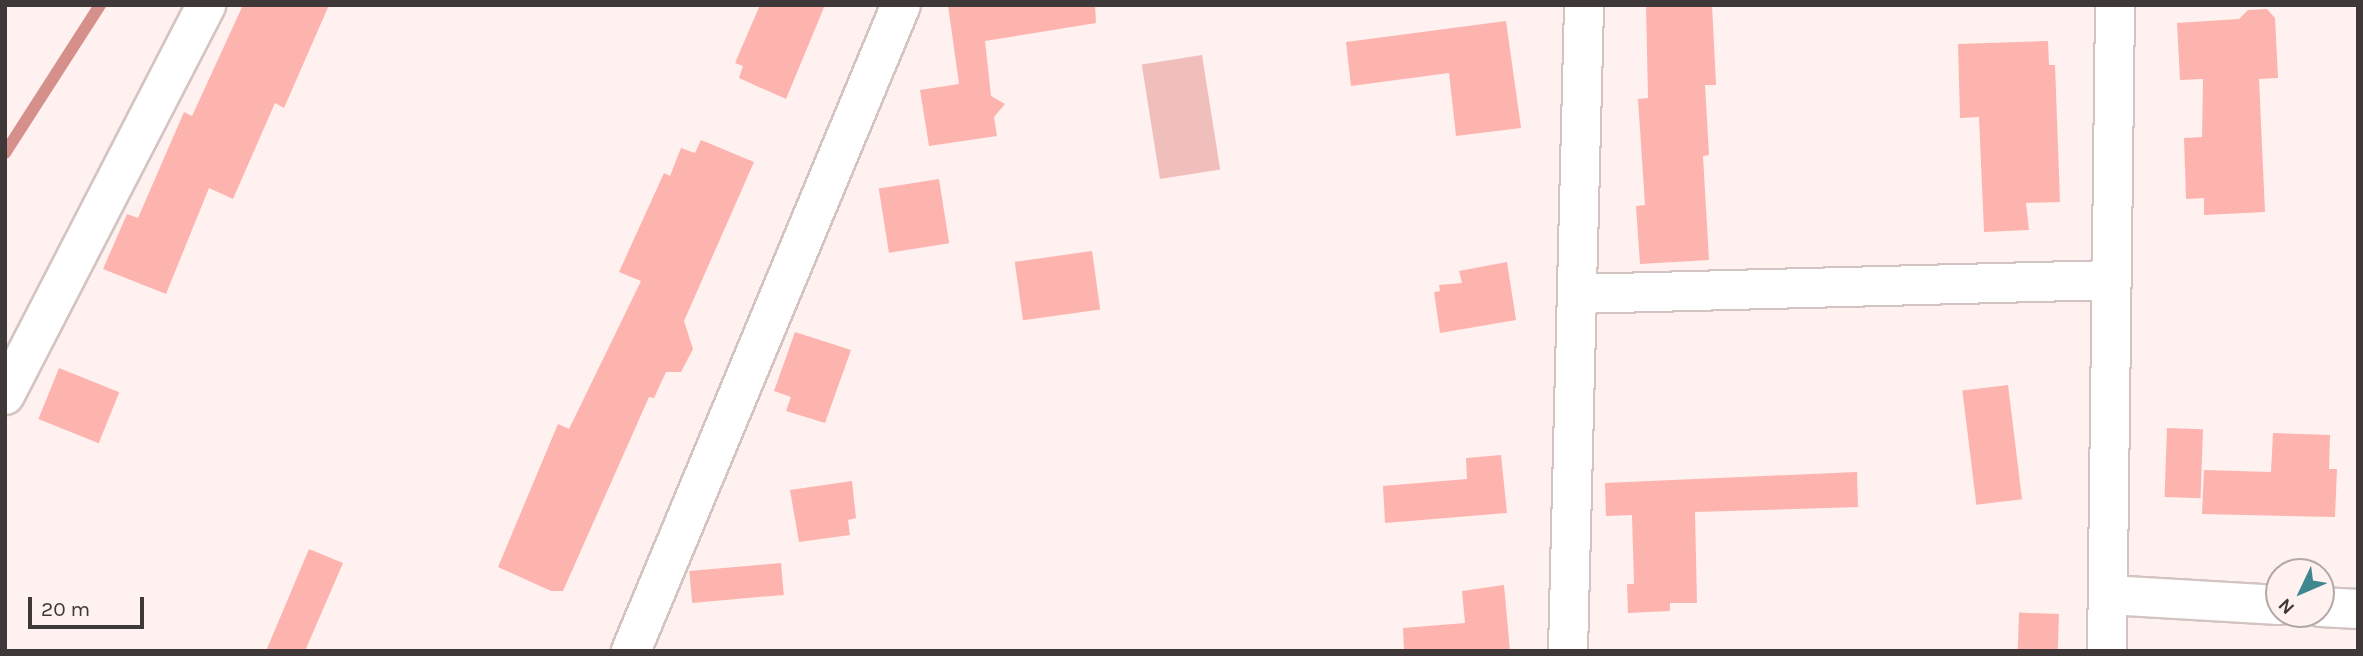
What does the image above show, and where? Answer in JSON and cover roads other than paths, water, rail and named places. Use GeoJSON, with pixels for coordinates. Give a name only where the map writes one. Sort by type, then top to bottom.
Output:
{"type":"FeatureCollection","features":[{"type":"Feature","properties":{"kind":"street"},"geometry":{"type":"LineString","coordinates":[[5,395],[206,5]]}},
{"type":"Feature","properties":{"kind":"street"},"geometry":{"type":"LineString","coordinates":[[631,651],[901,5]]}},
{"type":"Feature","properties":{"kind":"street"},"geometry":{"type":"LineString","coordinates":[[1568,651],[1584,5]]}},
{"type":"Feature","properties":{"kind":"street"},"geometry":{"type":"LineString","coordinates":[[2107,651],[2115,5]]}},
{"type":"Feature","properties":{"kind":"street"},"geometry":{"type":"LineString","coordinates":[[1577,294],[2110,280]]}},
{"type":"Feature","properties":{"kind":"street"},"geometry":{"type":"LineString","coordinates":[[2109,595],[2265,604]]}},
{"type":"Feature","properties":{"kind":"street"},"geometry":{"type":"LineString","coordinates":[[2335,608],[2358,609]]}},
{"type":"Feature","properties":{"kind":"waterway"},"geometry":{"type":"LineString","coordinates":[[5,153],[100,5]]}}]}
